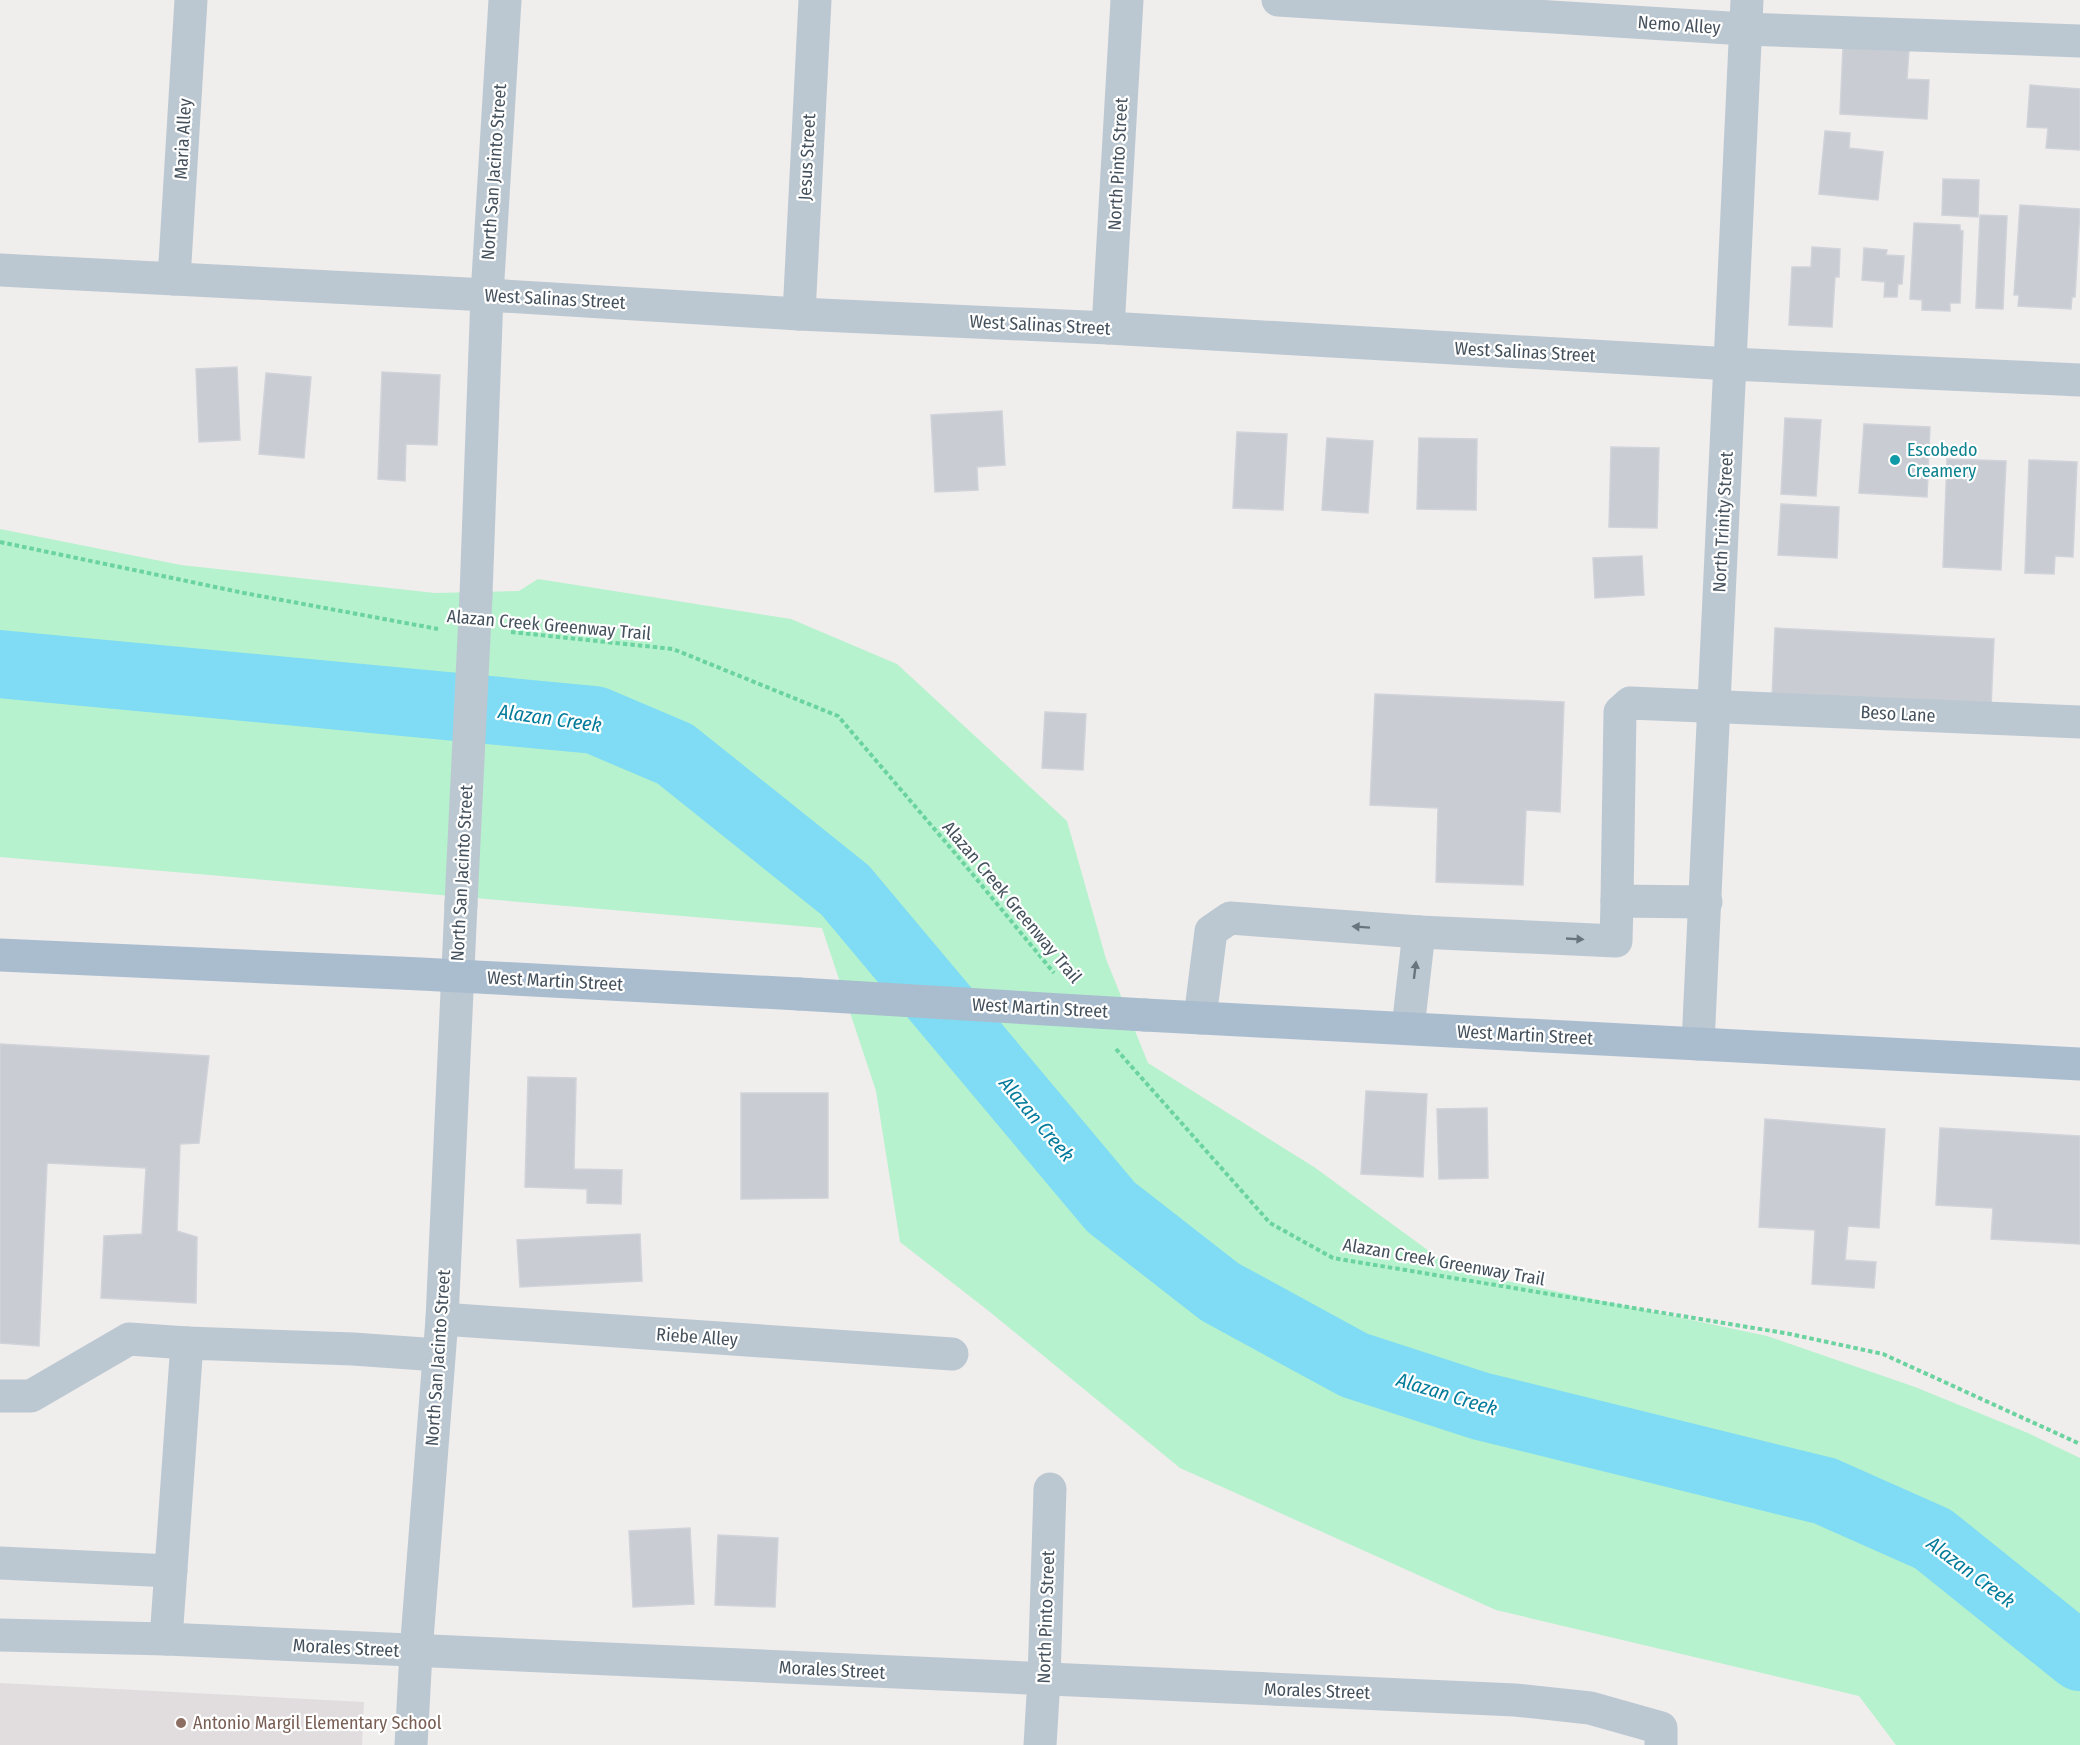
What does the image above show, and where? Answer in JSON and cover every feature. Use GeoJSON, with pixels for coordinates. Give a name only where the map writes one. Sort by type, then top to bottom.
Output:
{"type":"FeatureCollection","features":[{"type":"Feature","properties":{"kind":"main road","name":"West Martin Street"},"geometry":{"type":"LineString","coordinates":[[0,955],[457,976],[2080,1064]]}},
{"type":"Feature","properties":{"kind":"street","name":"Maria Alley"},"geometry":{"type":"LineString","coordinates":[[174,279],[191,0]]}},
{"type":"Feature","properties":{"kind":"street","name":"North San Jacinto Street"},"geometry":{"type":"LineString","coordinates":[[411,1745],[442,1319],[476,595],[487,295],[505,0]]}},
{"type":"Feature","properties":{"kind":"street","name":"Jesus Street"},"geometry":{"type":"LineString","coordinates":[[799,314],[815,0]]}},
{"type":"Feature","properties":{"kind":"street","name":"North Pinto Street"},"geometry":{"type":"LineString","coordinates":[[1108,328],[1127,0]]}},
{"type":"Feature","properties":{"kind":"street","name":"Nemo Alley"},"geometry":{"type":"LineString","coordinates":[[1278,0],[1746,15],[2080,41]]}},
{"type":"Feature","properties":{"kind":"street","name":"North Trinity Street"},"geometry":{"type":"LineString","coordinates":[[1698,1044],[1746,15]]}},
{"type":"Feature","properties":{"kind":"street","name":"West Salinas Street"},"geometry":{"type":"LineString","coordinates":[[0,270],[487,295],[799,314],[1108,328],[1731,364],[2080,380]]}},
{"type":"Feature","properties":{"kind":"street","name":"Beso Lane"},"geometry":{"type":"LineString","coordinates":[[1419,932],[1616,941],[1620,712],[1630,703],[2080,722]]}},
{"type":"Feature","properties":{"kind":"street"},"geometry":{"type":"LineString","coordinates":[[1617,901],[1706,902]]}},
{"type":"Feature","properties":{"kind":"street"},"geometry":{"type":"LineString","coordinates":[[1200,1018],[1210,931],[1230,918],[1419,932],[1408,1029]]}},
{"type":"Feature","properties":{"kind":"street","name":"Riebe Alley"},"geometry":{"type":"LineString","coordinates":[[442,1319],[952,1354]]}},
{"type":"Feature","properties":{"kind":"street"},"geometry":{"type":"LineString","coordinates":[[0,1396],[32,1396],[129,1339],[438,1354]]}},
{"type":"Feature","properties":{"kind":"street"},"geometry":{"type":"LineString","coordinates":[[166,1639],[187,1343]]}},
{"type":"Feature","properties":{"kind":"street","name":"North Pinto Street"},"geometry":{"type":"LineString","coordinates":[[1040,1745],[1050,1490]]}},
{"type":"Feature","properties":{"kind":"street"},"geometry":{"type":"LineString","coordinates":[[0,1563],[171,1570]]}},
{"type":"Feature","properties":{"kind":"street","name":"Morales Street"},"geometry":{"type":"LineString","coordinates":[[0,1635],[166,1639],[1515,1700],[1590,1708],[1661,1736]]}},
{"type":"Feature","properties":{"kind":"path","name":"Alazan Creek Greenway Trail"},"geometry":{"type":"LineString","coordinates":[[0,542],[244,593],[440,629]]}},
{"type":"Feature","properties":{"kind":"path","name":"Alazan Creek Greenway Trail"},"geometry":{"type":"LineString","coordinates":[[507,632],[673,649],[838,716],[960,859],[1058,979]]}},
{"type":"Feature","properties":{"kind":"path","name":"Alazan Creek Greenway Trail"},"geometry":{"type":"LineString","coordinates":[[1111,1044],[1270,1223],[1333,1258],[1779,1332],[1883,1354],[2080,1444]]}},
{"type":"Feature","properties":{"kind":"shaded area","name":"Antonio Margil Elementary School"},"geometry":{"type":"Polygon","coordinates":[[[0,1683],[364,1702],[362,1745],[0,1745],[0,1683]]]}},
{"type":"Feature","properties":{"kind":"green space"},"geometry":{"type":"Polygon","coordinates":[[[0,529],[181,565],[435,593],[519,591],[538,579],[791,619],[897,664],[1067,821],[1106,959],[1148,1063],[1314,1167],[1455,1270],[1767,1336],[1915,1387],[2028,1433],[2080,1458],[2080,1745],[1896,1745],[1859,1696],[1496,1610],[1180,1468],[990,1312],[900,1242],[876,1091],[822,928],[0,857],[0,529]]]}},
{"type":"Feature","properties":{"kind":"building"},"geometry":{"type":"Polygon","coordinates":[[[1843,47],[1909,50],[1907,79],[1929,80],[1927,119],[1840,114],[1843,47]]]}},
{"type":"Feature","properties":{"kind":"building"},"geometry":{"type":"Polygon","coordinates":[[[2030,85],[2080,89],[2080,150],[2046,148],[2048,128],[2027,127],[2030,85]]]}},
{"type":"Feature","properties":{"kind":"building"},"geometry":{"type":"Polygon","coordinates":[[[1825,131],[1850,133],[1849,148],[1883,152],[1878,200],[1819,194],[1825,131]]]}},
{"type":"Feature","properties":{"kind":"building"},"geometry":{"type":"Polygon","coordinates":[[[1943,179],[1979,180],[1978,217],[1942,215],[1943,179]]]}},
{"type":"Feature","properties":{"kind":"building"},"geometry":{"type":"Polygon","coordinates":[[[2020,205],[2080,209],[2075,297],[2072,297],[2071,309],[2018,306],[2019,295],[2014,295],[2020,205]]]}},
{"type":"Feature","properties":{"kind":"building"},"geometry":{"type":"Polygon","coordinates":[[[1980,215],[2007,216],[2003,309],[1976,308],[1980,215]]]}},
{"type":"Feature","properties":{"kind":"building"},"geometry":{"type":"Polygon","coordinates":[[[1914,223],[1960,225],[1960,230],[1963,231],[1960,303],[1950,303],[1950,311],[1922,310],[1922,300],[1910,299],[1914,223]]]}},
{"type":"Feature","properties":{"kind":"building"},"geometry":{"type":"Polygon","coordinates":[[[1812,247],[1840,249],[1839,277],[1835,277],[1832,327],[1789,325],[1792,267],[1811,267],[1812,247]]]}},
{"type":"Feature","properties":{"kind":"building"},"geometry":{"type":"Polygon","coordinates":[[[1864,248],[1887,250],[1886,255],[1904,256],[1902,284],[1898,284],[1897,297],[1884,297],[1885,282],[1862,280],[1864,248]]]}},
{"type":"Feature","properties":{"kind":"building"},"geometry":{"type":"Polygon","coordinates":[[[237,367],[240,440],[199,442],[196,369],[237,367]]]}},
{"type":"Feature","properties":{"kind":"building"},"geometry":{"type":"Polygon","coordinates":[[[382,372],[440,375],[437,445],[406,444],[405,481],[378,479],[382,372]]]}},
{"type":"Feature","properties":{"kind":"building"},"geometry":{"type":"Polygon","coordinates":[[[266,373],[311,377],[304,458],[259,454],[266,373]]]}},
{"type":"Feature","properties":{"kind":"building"},"geometry":{"type":"Polygon","coordinates":[[[1002,411],[1005,465],[977,467],[978,490],[935,492],[931,415],[1002,411]]]}},
{"type":"Feature","properties":{"kind":"building"},"geometry":{"type":"Polygon","coordinates":[[[1785,418],[1821,420],[1816,496],[1781,494],[1785,418]]]}},
{"type":"Feature","properties":{"kind":"building","name":"Escobedo Creamery"},"geometry":{"type":"Polygon","coordinates":[[[1864,424],[1930,427],[1927,497],[1859,493],[1864,424]]]}},
{"type":"Feature","properties":{"kind":"building"},"geometry":{"type":"Polygon","coordinates":[[[1237,432],[1287,434],[1283,510],[1233,508],[1237,432]]]}},
{"type":"Feature","properties":{"kind":"building"},"geometry":{"type":"Polygon","coordinates":[[[1327,438],[1373,441],[1368,513],[1322,510],[1327,438]]]}},
{"type":"Feature","properties":{"kind":"building"},"geometry":{"type":"Polygon","coordinates":[[[1419,438],[1477,439],[1476,510],[1417,509],[1419,438]]]}},
{"type":"Feature","properties":{"kind":"building"},"geometry":{"type":"Polygon","coordinates":[[[1611,447],[1659,448],[1657,528],[1609,527],[1611,447]]]}},
{"type":"Feature","properties":{"kind":"building"},"geometry":{"type":"Polygon","coordinates":[[[1947,459],[2006,461],[2001,570],[1943,567],[1947,459]]]}},
{"type":"Feature","properties":{"kind":"building"},"geometry":{"type":"Polygon","coordinates":[[[2029,460],[2077,462],[2073,557],[2055,556],[2054,574],[2025,573],[2029,460]]]}},
{"type":"Feature","properties":{"kind":"building"},"geometry":{"type":"Polygon","coordinates":[[[1781,504],[1839,507],[1837,558],[1778,555],[1781,504]]]}},
{"type":"Feature","properties":{"kind":"building"},"geometry":{"type":"Polygon","coordinates":[[[1642,556],[1644,595],[1595,598],[1593,558],[1642,556]]]}},
{"type":"Feature","properties":{"kind":"building"},"geometry":{"type":"Polygon","coordinates":[[[1775,628],[1994,639],[1991,708],[1772,697],[1775,628]]]}},
{"type":"Feature","properties":{"kind":"building"},"geometry":{"type":"Polygon","coordinates":[[[1375,694],[1564,702],[1560,812],[1526,810],[1523,885],[1436,882],[1438,808],[1370,805],[1375,694]]]}},
{"type":"Feature","properties":{"kind":"building"},"geometry":{"type":"Polygon","coordinates":[[[1045,712],[1086,714],[1083,770],[1042,768],[1045,712]]]}},
{"type":"Feature","properties":{"kind":"building"},"geometry":{"type":"Polygon","coordinates":[[[0,1044],[209,1056],[199,1143],[180,1144],[177,1231],[197,1237],[196,1303],[101,1298],[104,1236],[142,1234],[146,1168],[47,1163],[39,1346],[0,1343],[0,1044]]]}},
{"type":"Feature","properties":{"kind":"building"},"geometry":{"type":"Polygon","coordinates":[[[528,1077],[576,1078],[574,1169],[622,1170],[621,1204],[587,1203],[587,1189],[525,1187],[528,1077]]]}},
{"type":"Feature","properties":{"kind":"building"},"geometry":{"type":"Polygon","coordinates":[[[1366,1091],[1427,1094],[1423,1177],[1361,1174],[1366,1091]]]}},
{"type":"Feature","properties":{"kind":"building"},"geometry":{"type":"Polygon","coordinates":[[[741,1093],[828,1093],[828,1198],[741,1199],[741,1093]]]}},
{"type":"Feature","properties":{"kind":"building"},"geometry":{"type":"Polygon","coordinates":[[[1487,1108],[1488,1178],[1439,1179],[1437,1109],[1487,1108]]]}},
{"type":"Feature","properties":{"kind":"building"},"geometry":{"type":"Polygon","coordinates":[[[1765,1119],[1885,1129],[1879,1228],[1848,1226],[1845,1260],[1876,1262],[1874,1288],[1812,1284],[1815,1230],[1759,1227],[1765,1119]]]}},
{"type":"Feature","properties":{"kind":"building"},"geometry":{"type":"Polygon","coordinates":[[[1940,1128],[2080,1136],[2080,1244],[1991,1239],[1993,1208],[1936,1205],[1940,1128]]]}},
{"type":"Feature","properties":{"kind":"building"},"geometry":{"type":"Polygon","coordinates":[[[640,1234],[642,1281],[520,1287],[517,1240],[640,1234]]]}},
{"type":"Feature","properties":{"kind":"building"},"geometry":{"type":"Polygon","coordinates":[[[690,1528],[694,1604],[633,1607],[629,1531],[690,1528]]]}},
{"type":"Feature","properties":{"kind":"building"},"geometry":{"type":"Polygon","coordinates":[[[718,1535],[778,1538],[775,1607],[715,1605],[718,1535]]]}},
{"type":"Feature","properties":{"kind":"waterway","name":"Alazan Creek"},"geometry":{"type":"LineString","coordinates":[[0,664],[595,720],[675,754],[845,890],[1111,1207],[1220,1292],[1354,1365],[1480,1406],[1825,1491],[1933,1539],[2080,1657]]}},
{"type":"Feature","properties":{"kind":"place","name":"Escobedo Creamery"},"geometry":{"type":"Point","coordinates":[1895,460]}},
{"type":"Feature","properties":{"kind":"place","name":"Antonio Margil Elementary School"},"geometry":{"type":"Point","coordinates":[181,1723]}}]}
